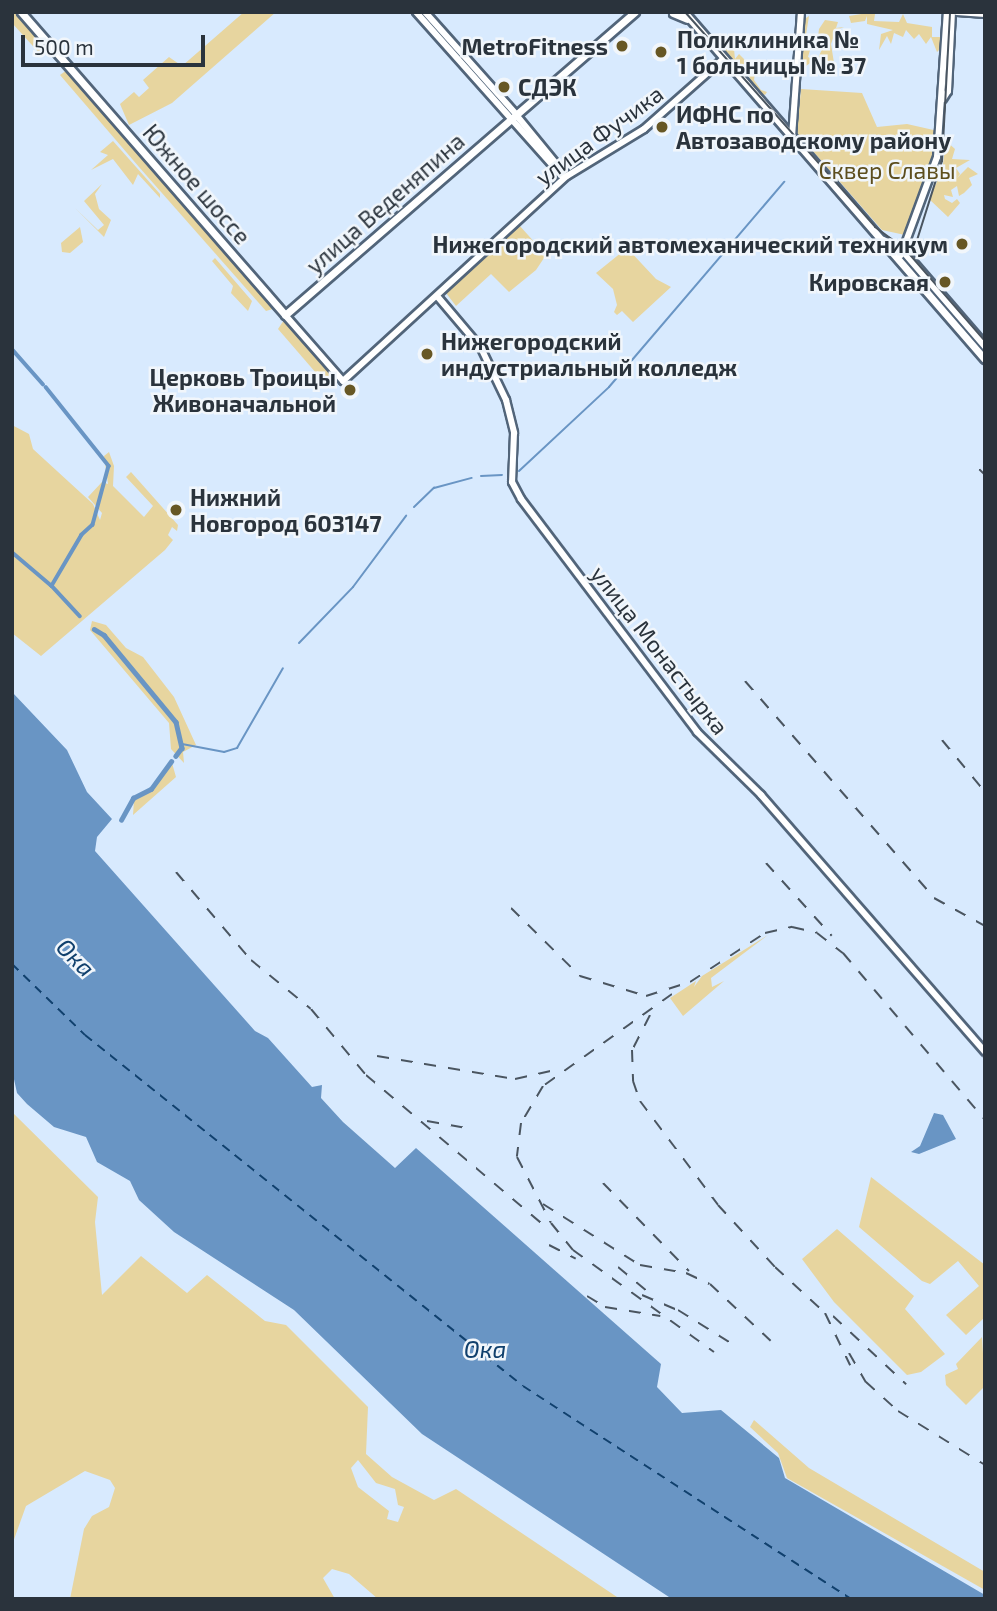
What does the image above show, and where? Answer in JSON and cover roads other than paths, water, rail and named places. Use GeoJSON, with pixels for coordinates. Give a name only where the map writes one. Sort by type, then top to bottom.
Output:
{"type":"FeatureCollection","features":[{"type":"Feature","properties":{"kind":"main road","name":"Южное шоссе"},"geometry":{"type":"LineString","coordinates":[[21,12],[285,315]]}},
{"type":"Feature","properties":{"kind":"main road","name":"улица Веденяпина"},"geometry":{"type":"LineString","coordinates":[[285,315],[635,12]]}},
{"type":"Feature","properties":{"kind":"main road","name":"улица Веденяпина"},"geometry":{"type":"LineString","coordinates":[[514,116],[642,12]]}},
{"type":"Feature","properties":{"kind":"main road"},"geometry":{"type":"LineString","coordinates":[[673,13],[686,16],[897,258],[985,346]]}},
{"type":"Feature","properties":{"kind":"main road"},"geometry":{"type":"LineString","coordinates":[[880,238],[904,252],[985,359]]}},
{"type":"Feature","properties":{"kind":"street"},"geometry":{"type":"LineString","coordinates":[[416,12],[514,116],[565,177]]}},
{"type":"Feature","properties":{"kind":"street"},"geometry":{"type":"LineString","coordinates":[[425,12],[461,59]]}},
{"type":"Feature","properties":{"kind":"street"},"geometry":{"type":"LineString","coordinates":[[792,137],[801,12]]}},
{"type":"Feature","properties":{"kind":"street"},"geometry":{"type":"LineString","coordinates":[[897,258],[904,252],[936,163],[942,101],[948,92],[949,12]]}},
{"type":"Feature","properties":{"kind":"street"},"geometry":{"type":"LineString","coordinates":[[957,12],[985,14]]}},
{"type":"Feature","properties":{"kind":"street","name":"улица Фучика"},"geometry":{"type":"LineString","coordinates":[[343,381],[565,177],[644,129],[723,60]]}},
{"type":"Feature","properties":{"kind":"street","name":"улица Монастырка"},"geometry":{"type":"LineString","coordinates":[[437,296],[481,348],[506,400],[514,433],[512,482],[521,499],[697,732],[766,801],[985,1052]]}},
{"type":"Feature","properties":{"kind":"street","name":"Южное шоссе"},"geometry":{"type":"LineString","coordinates":[[285,315],[343,381]]}},
{"type":"Feature","properties":{"kind":"water","name":"Ока"},"geometry":{"type":"Polygon","coordinates":[[[12,692],[67,750],[87,792],[112,819],[97,837],[95,851],[255,1031],[268,1038],[312,1087],[322,1085],[321,1098],[343,1122],[395,1168],[416,1148],[661,1364],[657,1387],[682,1413],[721,1410],[779,1458],[785,1478],[985,1595],[985,1599],[672,1599],[422,1434],[294,1310],[174,1232],[139,1200],[130,1181],[97,1162],[86,1137],[54,1127],[27,1104],[17,1093],[12,1070],[12,692]]]}},
{"type":"Feature","properties":{"kind":"water"},"geometry":{"type":"Polygon","coordinates":[[[934,1113],[943,1115],[956,1139],[919,1154],[911,1152],[920,1146],[934,1113]]]}},
{"type":"Feature","properties":{"kind":"waterway"},"geometry":{"type":"LineString","coordinates":[[519,471],[609,387],[784,182]]}},
{"type":"Feature","properties":{"kind":"waterway"},"geometry":{"type":"LineString","coordinates":[[12,349],[43,384]]}},
{"type":"Feature","properties":{"kind":"waterway"},"geometry":{"type":"LineString","coordinates":[[46,387],[109,466],[93,525],[82,535],[52,586],[80,616]]}},
{"type":"Feature","properties":{"kind":"waterway"},"geometry":{"type":"LineString","coordinates":[[481,476],[502,475]]}},
{"type":"Feature","properties":{"kind":"waterway"},"geometry":{"type":"LineString","coordinates":[[414,507],[434,488],[472,478]]}},
{"type":"Feature","properties":{"kind":"waterway"},"geometry":{"type":"LineString","coordinates":[[299,643],[353,587],[406,516]]}},
{"type":"Feature","properties":{"kind":"waterway"},"geometry":{"type":"LineString","coordinates":[[12,552],[52,586]]}},
{"type":"Feature","properties":{"kind":"waterway"},"geometry":{"type":"LineString","coordinates":[[94,629],[104,635],[176,722],[182,748],[176,756]]}},
{"type":"Feature","properties":{"kind":"waterway"},"geometry":{"type":"LineString","coordinates":[[182,744],[224,752],[237,748],[283,668]]}},
{"type":"Feature","properties":{"kind":"waterway"},"geometry":{"type":"LineString","coordinates":[[121,820],[133,798],[151,789],[171,761]]}},
{"type":"Feature","properties":{"kind":"tram line"},"geometry":{"type":"LineString","coordinates":[[685,12],[875,227],[905,249],[985,341]]}},
{"type":"Feature","properties":{"kind":"tram line"},"geometry":{"type":"LineString","coordinates":[[912,256],[942,161],[950,12]]}},
{"type":"Feature","properties":{"kind":"railway"},"geometry":{"type":"LineString","coordinates":[[979,469],[985,475]]}},
{"type":"Feature","properties":{"kind":"railway"},"geometry":{"type":"LineString","coordinates":[[745,681],[934,898],[985,926]]}},
{"type":"Feature","properties":{"kind":"railway"},"geometry":{"type":"LineString","coordinates":[[942,740],[985,792]]}},
{"type":"Feature","properties":{"kind":"railway"},"geometry":{"type":"LineString","coordinates":[[766,863],[832,936]]}},
{"type":"Feature","properties":{"kind":"railway"},"geometry":{"type":"LineString","coordinates":[[176,872],[251,960],[311,1009],[366,1075],[548,1229]]}},
{"type":"Feature","properties":{"kind":"railway"},"geometry":{"type":"LineString","coordinates":[[511,908],[580,976],[646,996],[690,982],[765,933],[792,927],[817,933],[843,953],[985,1120]]}},
{"type":"Feature","properties":{"kind":"railway"},"geometry":{"type":"LineString","coordinates":[[672,994],[543,1086],[521,1123],[517,1157],[551,1223],[573,1250],[714,1352]]}},
{"type":"Feature","properties":{"kind":"railway"},"geometry":{"type":"LineString","coordinates":[[650,1015],[632,1050],[633,1081],[640,1101],[718,1205],[775,1267],[825,1313],[850,1365]]}},
{"type":"Feature","properties":{"kind":"railway"},"geometry":{"type":"LineString","coordinates":[[377,1056],[515,1079],[555,1070]]}},
{"type":"Feature","properties":{"kind":"railway"},"geometry":{"type":"LineString","coordinates":[[427,1121],[466,1128]]}},
{"type":"Feature","properties":{"kind":"railway"},"geometry":{"type":"LineString","coordinates":[[603,1183],[689,1271]]}},
{"type":"Feature","properties":{"kind":"railway"},"geometry":{"type":"LineString","coordinates":[[543,1204],[640,1265],[686,1273],[710,1284],[771,1341]]}},
{"type":"Feature","properties":{"kind":"railway"},"geometry":{"type":"LineString","coordinates":[[549,1245],[576,1259]]}},
{"type":"Feature","properties":{"kind":"railway"},"geometry":{"type":"LineString","coordinates":[[618,1267],[654,1297]]}},
{"type":"Feature","properties":{"kind":"railway"},"geometry":{"type":"LineString","coordinates":[[642,1295],[678,1310],[737,1347]]}},
{"type":"Feature","properties":{"kind":"railway"},"geometry":{"type":"LineString","coordinates":[[587,1296],[605,1307],[660,1316]]}},
{"type":"Feature","properties":{"kind":"railway"},"geometry":{"type":"LineString","coordinates":[[833,1316],[906,1384]]}},
{"type":"Feature","properties":{"kind":"railway"},"geometry":{"type":"LineString","coordinates":[[849,1353],[866,1382],[898,1411],[985,1465]]}},
{"type":"Feature","properties":{"kind":"place","name":"MetroFitness"},"geometry":{"type":"Point","coordinates":[622,46]}},
{"type":"Feature","properties":{"kind":"place","name":"Поликлиника № 1 больницы № 37"},"geometry":{"type":"Point","coordinates":[661,52]}},
{"type":"Feature","properties":{"kind":"place","name":"СДЭК"},"geometry":{"type":"Point","coordinates":[504,87]}},
{"type":"Feature","properties":{"kind":"place","name":"ИФНС по Автозаводскому району"},"geometry":{"type":"Point","coordinates":[662,127]}},
{"type":"Feature","properties":{"kind":"place","name":"Нижегородский автомеханический техникум"},"geometry":{"type":"Point","coordinates":[962,244]}},
{"type":"Feature","properties":{"kind":"place","name":"Кировская"},"geometry":{"type":"Point","coordinates":[945,282]}},
{"type":"Feature","properties":{"kind":"place","name":"Нижегородский индустриальный колледж"},"geometry":{"type":"Point","coordinates":[427,354]}},
{"type":"Feature","properties":{"kind":"place","name":"Церковь Троицы Живоначальной"},"geometry":{"type":"Point","coordinates":[350,390]}},
{"type":"Feature","properties":{"kind":"place","name":"Нижний Новгород 603147"},"geometry":{"type":"Point","coordinates":[176,510]}},
{"type":"Feature","properties":{"kind":"park label","name":"Сквер Славы"},"geometry":{"type":"Point","coordinates":[887,170]}}]}
